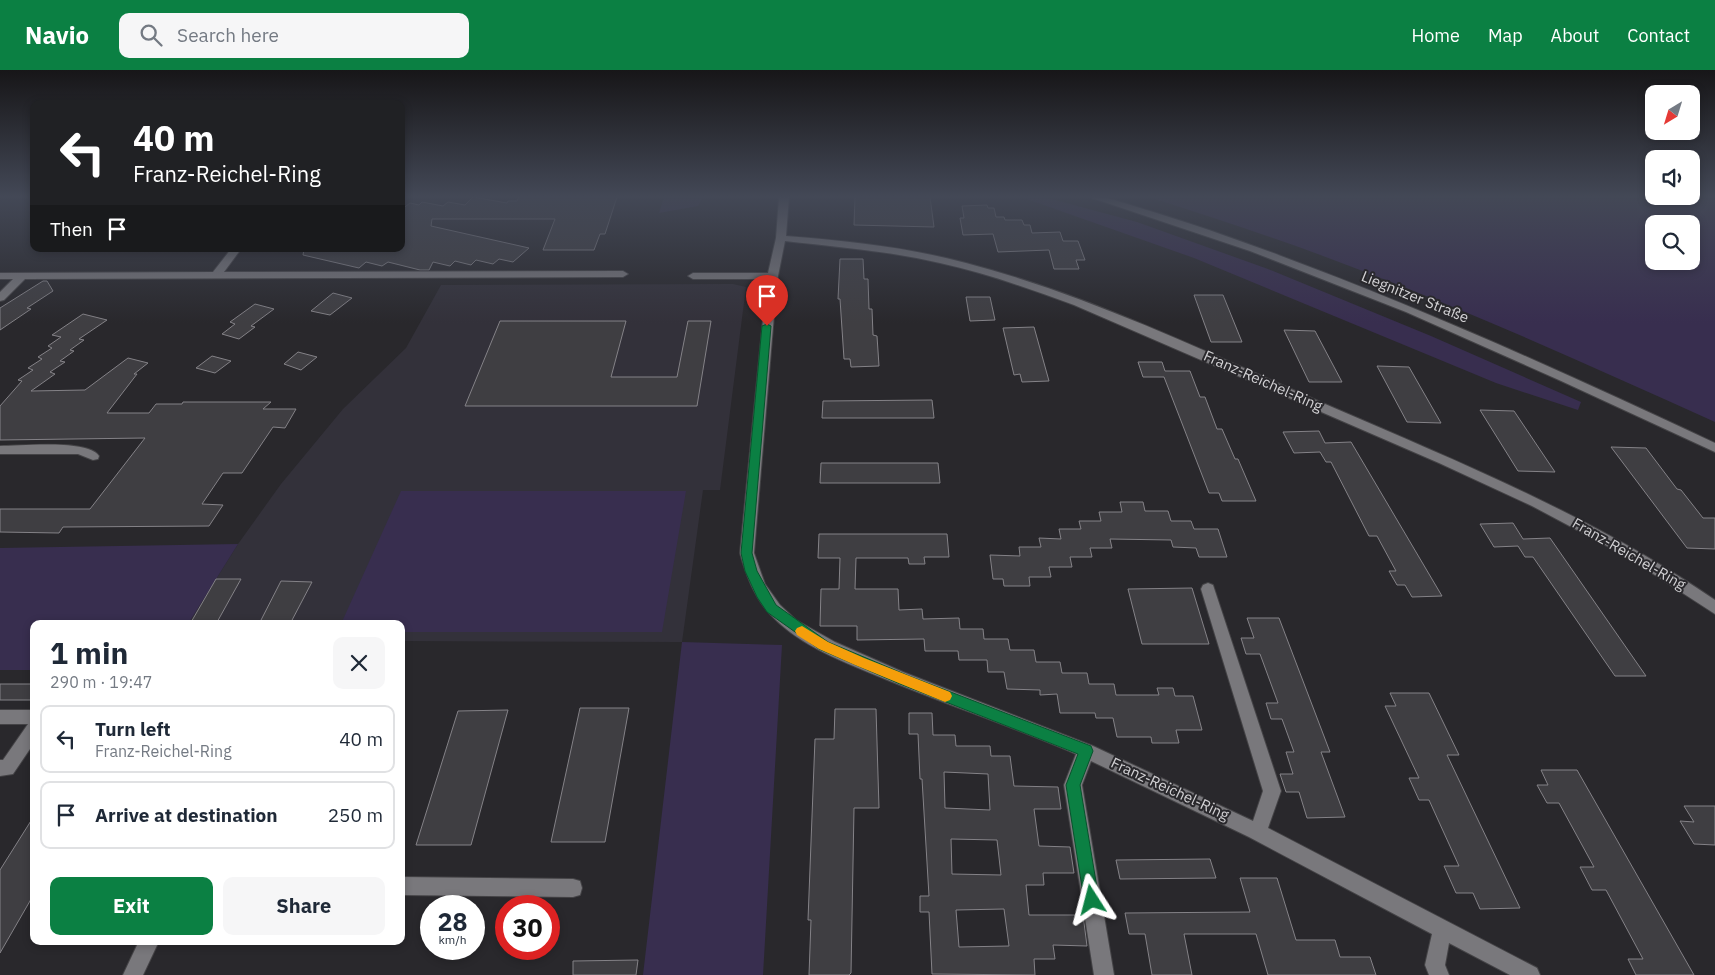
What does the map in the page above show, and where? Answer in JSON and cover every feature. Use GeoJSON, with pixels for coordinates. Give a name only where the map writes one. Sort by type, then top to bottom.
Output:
{"type":"FeatureCollection","features":[{"type":"Feature","properties":{"kind":"street","name":"Franz-Reichel-Ring"},"geometry":{"type":"LineString","coordinates":[[781,239],[773,276],[756,430],[747,553],[751,571],[771,609],[824,645],[850,658],[1086,751],[1258,831],[1530,975]]}},
{"type":"Feature","properties":{"kind":"street","name":"Franz-Reichel-Ring"},"geometry":{"type":"LineString","coordinates":[[793,239],[875,248],[955,263],[1066,297],[1387,435],[1559,514],[1633,555],[1715,608]]}},
{"type":"Feature","properties":{"kind":"street","name":"Liegnitzer Straße"},"geometry":{"type":"LineString","coordinates":[[1223,239],[1388,301],[1547,369],[1715,448]]}},
{"type":"Feature","properties":{"kind":"street"},"geometry":{"type":"LineString","coordinates":[[216,276],[234,252]]}},
{"type":"Feature","properties":{"kind":"street"},"geometry":{"type":"LineString","coordinates":[[0,276],[623,274]]}},
{"type":"Feature","properties":{"kind":"street"},"geometry":{"type":"LineString","coordinates":[[0,298],[22,276]]}},
{"type":"Feature","properties":{"kind":"street"},"geometry":{"type":"LineString","coordinates":[[693,276],[773,276]]}},
{"type":"Feature","properties":{"kind":"street"},"geometry":{"type":"LineString","coordinates":[[0,450],[80,450],[93,456]]}},
{"type":"Feature","properties":{"kind":"street"},"geometry":{"type":"LineString","coordinates":[[1208,588],[1272,791],[1258,831]]}},
{"type":"Feature","properties":{"kind":"street"},"geometry":{"type":"LineString","coordinates":[[0,717],[30,717]]}},
{"type":"Feature","properties":{"kind":"street"},"geometry":{"type":"LineString","coordinates":[[0,768],[7,768],[30,735]]}},
{"type":"Feature","properties":{"kind":"street"},"geometry":{"type":"LineString","coordinates":[[1086,751],[1073,785],[1104,975]]}},
{"type":"Feature","properties":{"kind":"street"},"geometry":{"type":"LineString","coordinates":[[405,886],[573,888]]}},
{"type":"Feature","properties":{"kind":"street"},"geometry":{"type":"LineString","coordinates":[[1439,975],[1435,965],[1442,929]]}},
{"type":"Feature","properties":{"kind":"street"},"geometry":{"type":"LineString","coordinates":[[133,975],[147,945]]}},
{"type":"Feature","properties":{"kind":"shaded area"},"geometry":{"type":"Polygon","coordinates":[[[1141,239],[1185,239],[1268,269],[1431,336],[1581,402],[1578,410],[1496,383],[1194,258],[1141,239]]]}},
{"type":"Feature","properties":{"kind":"shaded area"},"geometry":{"type":"Polygon","coordinates":[[[1276,239],[1645,239],[1645,270],[1700,270],[1700,239],[1715,239],[1715,422],[1539,343],[1405,288],[1276,239]]]}},
{"type":"Feature","properties":{"kind":"shaded area"},"geometry":{"type":"Polygon","coordinates":[[[733,284],[746,287],[720,490],[703,490],[682,642],[405,641],[405,620],[190,620],[238,544],[281,484],[343,409],[406,348],[441,285],[733,284]]]}},
{"type":"Feature","properties":{"kind":"shaded area"},"geometry":{"type":"Polygon","coordinates":[[[401,491],[686,491],[662,632],[405,632],[405,620],[343,620],[401,491]]]}},
{"type":"Feature","properties":{"kind":"shaded area"},"geometry":{"type":"Polygon","coordinates":[[[238,544],[190,620],[30,620],[30,670],[0,670],[0,548],[238,544]]]}},
{"type":"Feature","properties":{"kind":"shaded area"},"geometry":{"type":"Polygon","coordinates":[[[682,642],[782,645],[763,975],[643,975],[682,642]]]}},
{"type":"Feature","properties":{"kind":"building"},"geometry":{"type":"Polygon","coordinates":[[[405,239],[490,239],[529,248],[513,262],[499,259],[493,264],[476,260],[471,265],[455,261],[450,266],[433,262],[429,270],[420,270],[388,262],[382,266],[366,262],[359,268],[303,255],[304,252],[405,252],[405,239]]]}},
{"type":"Feature","properties":{"kind":"building"},"geometry":{"type":"Polygon","coordinates":[[[547,239],[598,239],[594,250],[543,250],[547,239]]]}},
{"type":"Feature","properties":{"kind":"building"},"geometry":{"type":"Polygon","coordinates":[[[994,239],[1062,239],[1063,241],[1078,241],[1085,260],[1076,260],[1079,269],[1054,269],[1049,250],[998,252],[994,239]]]}},
{"type":"Feature","properties":{"kind":"building"},"geometry":{"type":"Polygon","coordinates":[[[840,259],[863,259],[864,279],[868,279],[869,309],[872,309],[873,335],[877,336],[879,366],[851,367],[850,359],[844,359],[840,299],[838,299],[840,259]]]}},
{"type":"Feature","properties":{"kind":"building"},"geometry":{"type":"Polygon","coordinates":[[[43,281],[47,281],[53,291],[27,308],[31,309],[0,330],[0,308],[43,281]]]}},
{"type":"Feature","properties":{"kind":"building"},"geometry":{"type":"Polygon","coordinates":[[[333,293],[352,298],[330,315],[311,311],[333,293]]]}},
{"type":"Feature","properties":{"kind":"building"},"geometry":{"type":"Polygon","coordinates":[[[1194,295],[1223,295],[1242,342],[1211,342],[1194,295]]]}},
{"type":"Feature","properties":{"kind":"building"},"geometry":{"type":"Polygon","coordinates":[[[966,297],[990,297],[995,320],[970,321],[966,297]]]}},
{"type":"Feature","properties":{"kind":"building"},"geometry":{"type":"Polygon","coordinates":[[[255,304],[274,309],[251,326],[255,327],[239,339],[222,334],[235,324],[230,322],[255,304]]]}},
{"type":"Feature","properties":{"kind":"building"},"geometry":{"type":"Polygon","coordinates":[[[83,314],[107,320],[79,339],[84,340],[70,350],[74,351],[60,361],[65,362],[50,372],[55,374],[31,391],[85,390],[128,358],[148,363],[134,374],[137,374],[107,413],[149,413],[156,404],[182,404],[183,402],[271,402],[263,409],[296,409],[285,428],[273,427],[242,473],[223,473],[202,504],[223,505],[209,526],[63,527],[59,533],[0,532],[0,509],[90,509],[145,438],[0,440],[0,406],[22,381],[18,380],[33,370],[28,368],[42,359],[38,357],[52,348],[48,346],[61,337],[52,335],[83,314]]]}},
{"type":"Feature","properties":{"kind":"building"},"geometry":{"type":"Polygon","coordinates":[[[500,321],[626,321],[611,377],[677,377],[688,321],[711,321],[697,406],[465,406],[500,321]]]}},
{"type":"Feature","properties":{"kind":"building"},"geometry":{"type":"Polygon","coordinates":[[[1034,327],[1049,381],[1022,382],[1020,374],[1014,375],[1003,328],[1034,327]]]}},
{"type":"Feature","properties":{"kind":"building"},"geometry":{"type":"Polygon","coordinates":[[[1284,330],[1315,331],[1342,382],[1309,382],[1284,330]]]}},
{"type":"Feature","properties":{"kind":"building"},"geometry":{"type":"Polygon","coordinates":[[[298,352],[317,357],[301,370],[284,364],[298,352]]]}},
{"type":"Feature","properties":{"kind":"building"},"geometry":{"type":"Polygon","coordinates":[[[212,356],[231,361],[215,373],[196,368],[212,356]]]}},
{"type":"Feature","properties":{"kind":"building"},"geometry":{"type":"Polygon","coordinates":[[[1138,362],[1162,362],[1165,371],[1190,371],[1200,397],[1205,397],[1217,429],[1222,429],[1235,459],[1238,459],[1256,501],[1222,501],[1219,493],[1209,493],[1164,377],[1143,377],[1138,362]]]}},
{"type":"Feature","properties":{"kind":"building"},"geometry":{"type":"Polygon","coordinates":[[[1377,366],[1409,367],[1441,423],[1407,422],[1377,366]]]}},
{"type":"Feature","properties":{"kind":"building"},"geometry":{"type":"Polygon","coordinates":[[[932,400],[934,418],[822,418],[823,401],[932,400]]]}},
{"type":"Feature","properties":{"kind":"building"},"geometry":{"type":"Polygon","coordinates":[[[1480,410],[1514,411],[1555,472],[1518,471],[1480,410]]]}},
{"type":"Feature","properties":{"kind":"building"},"geometry":{"type":"Polygon","coordinates":[[[1319,431],[1325,443],[1351,442],[1442,596],[1412,597],[1405,585],[1397,585],[1389,571],[1396,571],[1377,536],[1369,536],[1331,462],[1326,462],[1320,452],[1294,453],[1283,432],[1319,431]]]}},
{"type":"Feature","properties":{"kind":"building"},"geometry":{"type":"Polygon","coordinates":[[[1611,447],[1646,448],[1677,489],[1681,490],[1703,518],[1715,518],[1715,549],[1687,548],[1611,447]]]}},
{"type":"Feature","properties":{"kind":"building"},"geometry":{"type":"Polygon","coordinates":[[[821,463],[938,463],[940,483],[820,483],[821,463]]]}},
{"type":"Feature","properties":{"kind":"building"},"geometry":{"type":"Polygon","coordinates":[[[1120,502],[1143,502],[1145,511],[1168,511],[1171,521],[1191,521],[1194,529],[1218,529],[1227,557],[1199,557],[1196,548],[1173,547],[1171,540],[1110,539],[1112,548],[1090,548],[1092,557],[1070,557],[1072,567],[1049,567],[1051,577],[1029,577],[1030,586],[1004,586],[1003,579],[993,579],[990,555],[1020,556],[1019,547],[1041,547],[1039,538],[1061,539],[1059,529],[1081,529],[1079,521],[1101,521],[1099,512],[1122,512],[1120,502]]]}},
{"type":"Feature","properties":{"kind":"building"},"geometry":{"type":"Polygon","coordinates":[[[1513,523],[1523,539],[1550,538],[1646,676],[1615,676],[1533,557],[1525,557],[1518,546],[1494,547],[1480,524],[1513,523]]]}},
{"type":"Feature","properties":{"kind":"building"},"geometry":{"type":"Polygon","coordinates":[[[819,534],[947,534],[949,557],[924,557],[925,564],[909,564],[908,558],[856,558],[855,589],[898,589],[899,610],[922,609],[923,619],[959,618],[960,629],[983,629],[984,639],[1008,639],[1010,650],[1034,650],[1036,662],[1060,662],[1062,673],[1087,673],[1089,684],[1114,684],[1116,695],[1159,695],[1157,688],[1173,688],[1175,696],[1193,696],[1202,730],[1176,730],[1179,743],[1152,743],[1151,737],[1117,737],[1113,718],[1096,718],[1095,713],[1060,713],[1057,694],[1040,695],[1040,690],[1007,689],[1004,672],[988,672],[987,660],[959,660],[958,651],[925,651],[924,639],[857,640],[857,626],[820,626],[821,589],[839,589],[840,558],[818,558],[819,534]]]}},
{"type":"Feature","properties":{"kind":"building"},"geometry":{"type":"Polygon","coordinates":[[[216,579],[241,579],[218,620],[192,620],[216,579]]]}},
{"type":"Feature","properties":{"kind":"building"},"geometry":{"type":"Polygon","coordinates":[[[281,581],[312,582],[292,620],[261,620],[281,581]]]}},
{"type":"Feature","properties":{"kind":"building"},"geometry":{"type":"Polygon","coordinates":[[[1192,588],[1209,644],[1142,644],[1128,589],[1192,588]]]}},
{"type":"Feature","properties":{"kind":"building"},"geometry":{"type":"Polygon","coordinates":[[[1247,618],[1279,618],[1330,752],[1321,752],[1345,817],[1307,818],[1299,792],[1286,792],[1280,774],[1293,774],[1286,752],[1294,752],[1282,719],[1271,719],[1266,703],[1278,703],[1260,654],[1246,654],[1241,638],[1254,638],[1247,618]]]}},
{"type":"Feature","properties":{"kind":"building"},"geometry":{"type":"Polygon","coordinates":[[[0,684],[30,684],[30,700],[0,700],[0,684]]]}},
{"type":"Feature","properties":{"kind":"building"},"geometry":{"type":"Polygon","coordinates":[[[1390,693],[1429,693],[1459,755],[1447,755],[1520,908],[1480,909],[1473,893],[1456,893],[1444,866],[1459,866],[1429,800],[1419,800],[1409,778],[1419,778],[1385,706],[1396,706],[1390,693]]]}},
{"type":"Feature","properties":{"kind":"building"},"geometry":{"type":"Polygon","coordinates":[[[580,708],[629,708],[605,842],[551,842],[580,708]]]}},
{"type":"Feature","properties":{"kind":"building"},"geometry":{"type":"Polygon","coordinates":[[[835,709],[876,709],[879,808],[854,808],[851,973],[849,975],[809,975],[811,920],[808,920],[815,739],[834,739],[835,709]]]}},
{"type":"Feature","properties":{"kind":"building"},"geometry":{"type":"Polygon","coordinates":[[[508,710],[471,845],[416,845],[458,711],[508,710]]]}},
{"type":"Feature","properties":{"kind":"building"},"geometry":{"type":"Polygon","coordinates":[[[909,713],[932,713],[933,735],[955,735],[956,746],[990,746],[991,756],[1010,756],[1014,786],[1058,787],[1061,809],[1034,809],[1039,846],[1070,847],[1074,873],[1043,873],[1044,885],[1026,885],[1029,915],[1083,915],[1087,946],[1053,945],[1055,959],[1034,959],[1035,975],[932,974],[929,912],[920,912],[920,896],[929,896],[918,734],[909,734],[909,713]],[[944,772],[945,808],[990,810],[988,774],[944,772]],[[951,839],[952,874],[1001,875],[997,840],[951,839]],[[1004,909],[956,910],[959,947],[1009,946],[1004,909]]]}},
{"type":"Feature","properties":{"kind":"building"},"geometry":{"type":"Polygon","coordinates":[[[1541,770],[1577,770],[1694,975],[1636,975],[1628,959],[1643,959],[1606,890],[1592,890],[1580,867],[1594,867],[1559,803],[1547,803],[1537,785],[1548,785],[1541,770]]]}},
{"type":"Feature","properties":{"kind":"building"},"geometry":{"type":"Polygon","coordinates":[[[1684,806],[1715,806],[1715,845],[1694,844],[1680,821],[1694,822],[1684,806]]]}},
{"type":"Feature","properties":{"kind":"building"},"geometry":{"type":"Polygon","coordinates":[[[30,822],[30,901],[0,953],[0,870],[30,822]]]}},
{"type":"Feature","properties":{"kind":"building"},"geometry":{"type":"Polygon","coordinates":[[[1210,859],[1216,878],[1120,879],[1116,860],[1210,859]]]}},
{"type":"Feature","properties":{"kind":"building"},"geometry":{"type":"Polygon","coordinates":[[[1240,878],[1277,878],[1296,940],[1335,940],[1340,957],[1370,957],[1376,975],[1268,975],[1256,934],[1184,934],[1192,975],[1152,975],[1145,934],[1129,934],[1125,913],[1250,912],[1240,878]]]}},
{"type":"Feature","properties":{"kind":"building"},"geometry":{"type":"Polygon","coordinates":[[[638,960],[636,975],[573,975],[573,961],[638,960]]]}},
{"type":"Feature","properties":{"kind":"slow traffic"},"geometry":{"type":"LineString","coordinates":[[802,631],[824,645],[860,662],[945,696]]}},
{"type":"Feature","properties":{"kind":"route"},"geometry":{"type":"LineString","coordinates":[[767,326],[756,430],[747,553],[751,571],[761,593],[771,609],[824,645],[860,662],[1086,751],[1073,785],[1092,900]]}}]}
